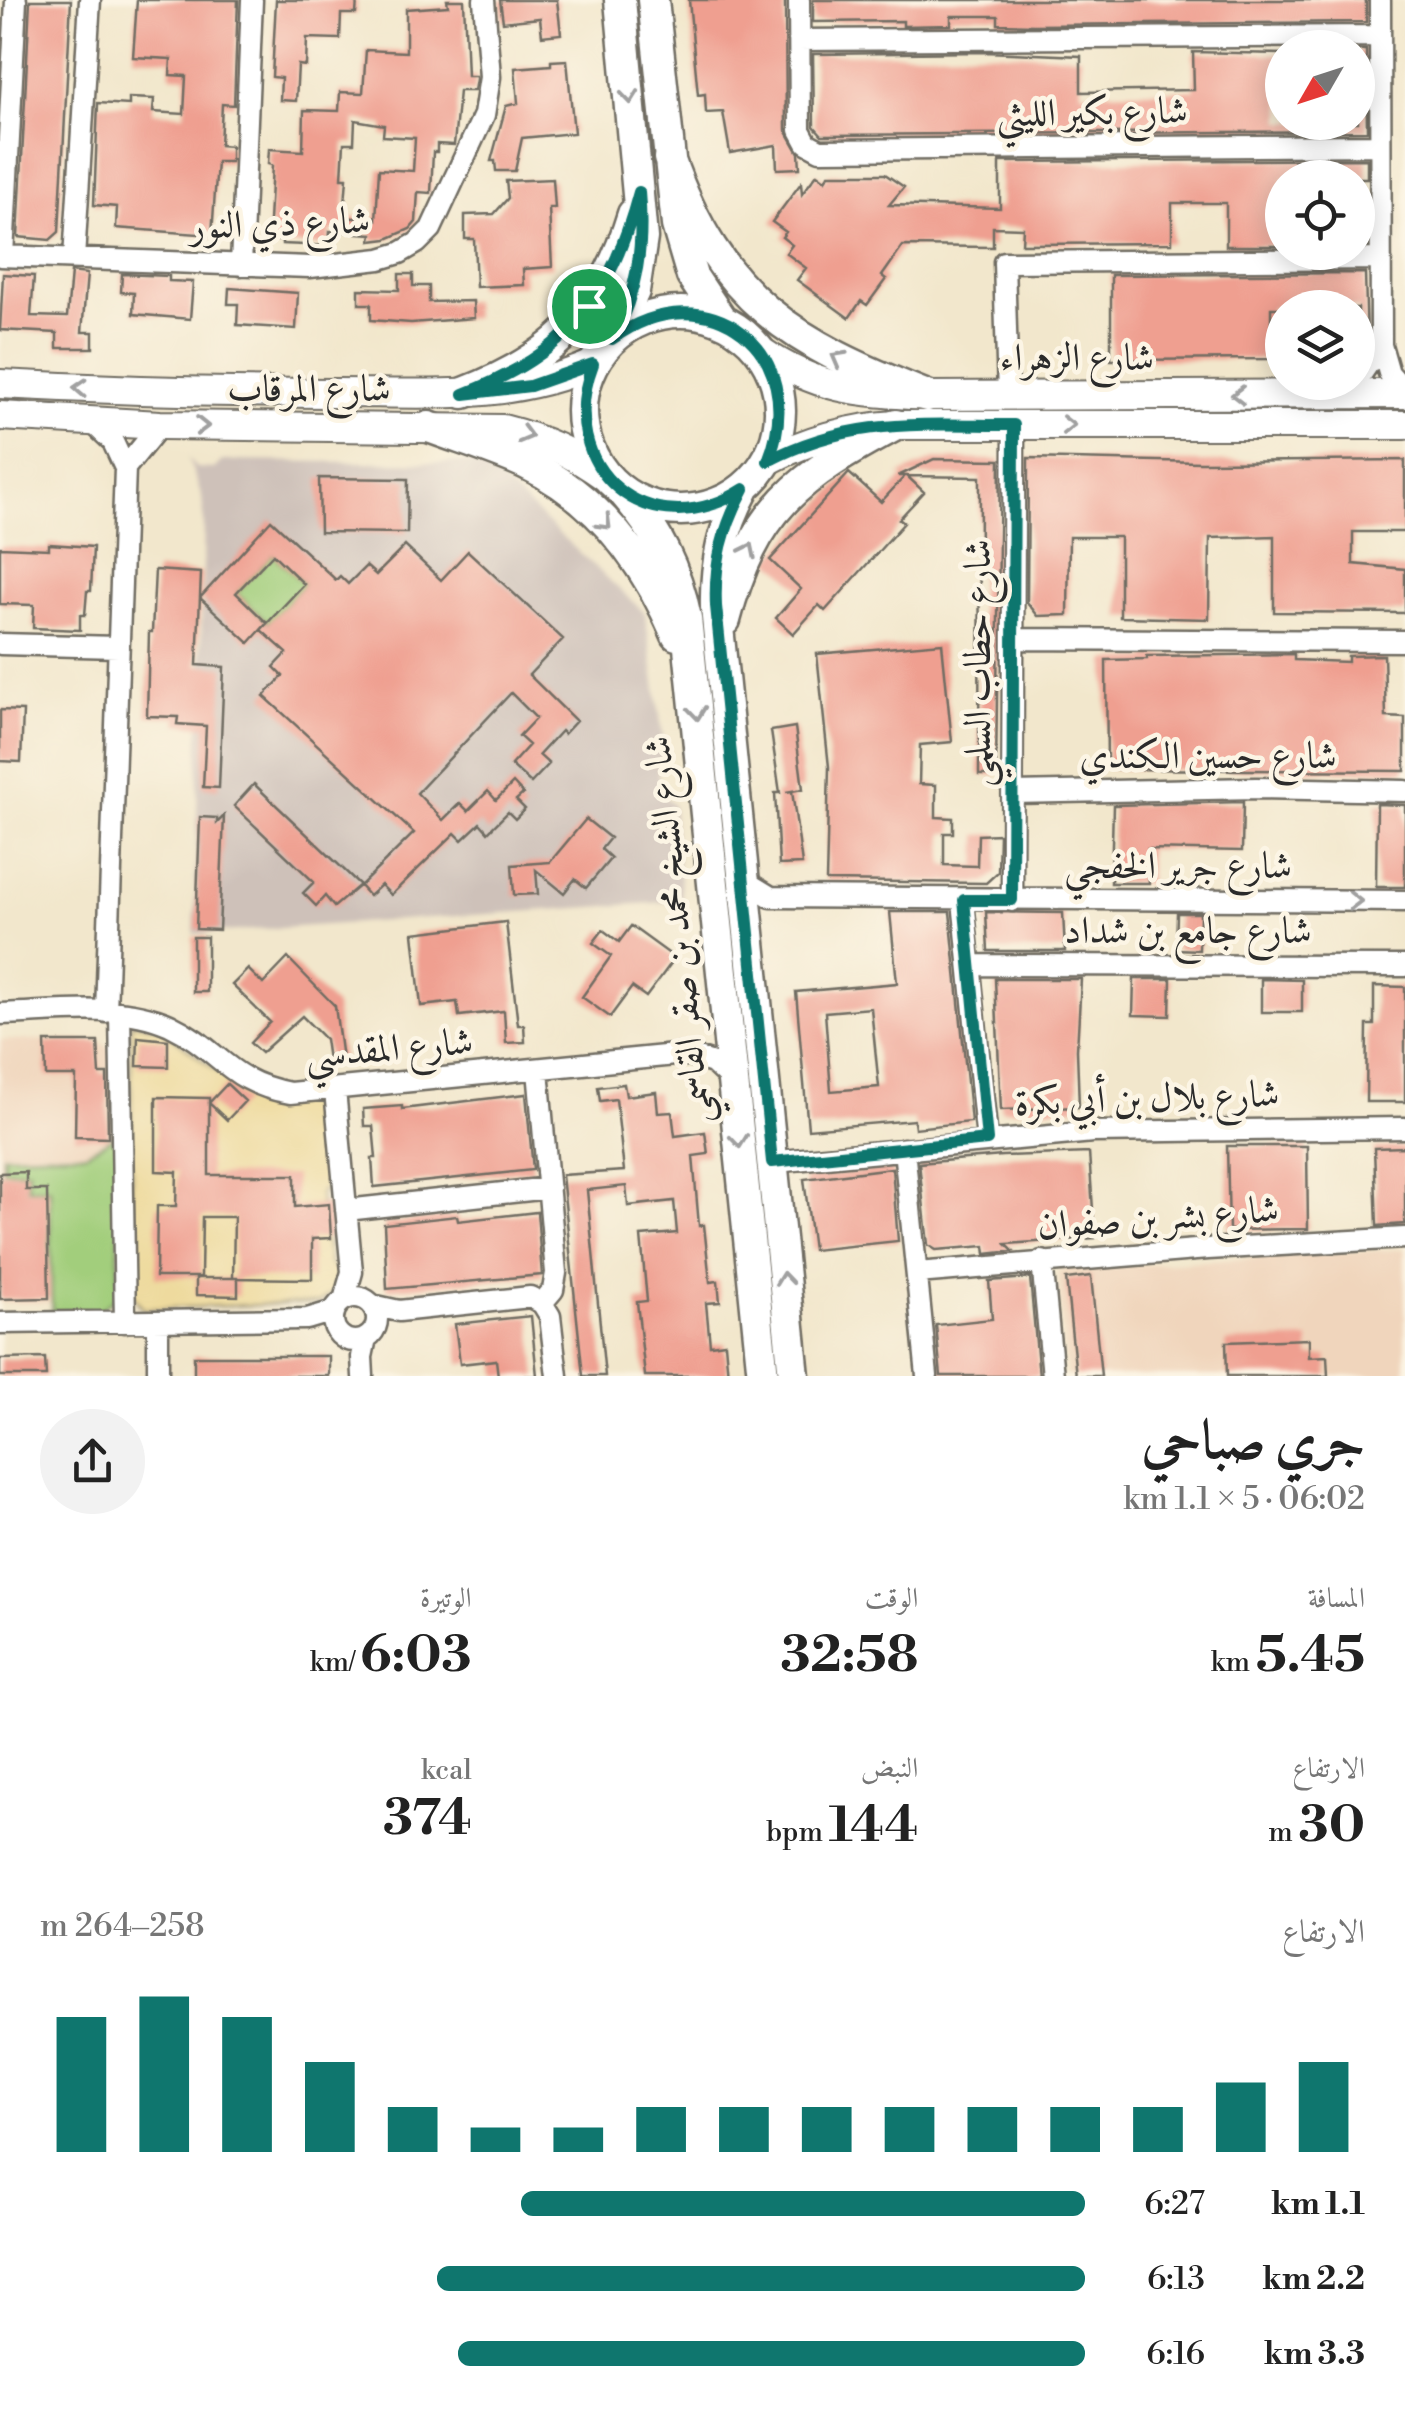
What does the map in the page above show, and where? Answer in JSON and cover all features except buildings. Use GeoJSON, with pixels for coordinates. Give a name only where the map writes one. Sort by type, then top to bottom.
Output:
{"type":"FeatureCollection","features":[{"type":"Feature","properties":{"kind":"main road"},"geometry":{"type":"LineString","coordinates":[[612,339],[642,320],[676,312],[722,321],[742,333],[758,350],[775,381],[780,416],[768,461],[744,489],[706,508],[663,510],[615,485],[592,457],[584,434],[584,386],[593,364],[625,316],[640,264],[639,192],[620,0]]}},
{"type":"Feature","properties":{"kind":"main road"},"geometry":{"type":"LineString","coordinates":[[653,0],[673,202],[682,251],[692,276],[722,321]]}},
{"type":"Feature","properties":{"kind":"main road"},"geometry":{"type":"LineString","coordinates":[[670,158],[682,196],[700,232],[749,295],[824,351],[927,396]]}},
{"type":"Feature","properties":{"kind":"main road"},"geometry":{"type":"LineString","coordinates":[[464,394],[520,368],[572,330],[622,249],[639,192]]}},
{"type":"Feature","properties":{"kind":"main road","name":"شارع الزهراء"},"geometry":{"type":"LineString","coordinates":[[758,350],[785,368],[845,390],[1008,396],[1265,388]]}},
{"type":"Feature","properties":{"kind":"main road","name":"شارع المرقاب"},"geometry":{"type":"LineString","coordinates":[[0,384],[269,394],[464,394],[530,386],[593,364]]}},
{"type":"Feature","properties":{"kind":"main road","name":"شارع الزهراء"},"geometry":{"type":"LineString","coordinates":[[1375,388],[1405,393]]}},
{"type":"Feature","properties":{"kind":"main road","name":"شارع المرقاب"},"geometry":{"type":"LineString","coordinates":[[0,416],[160,424],[504,429],[540,438],[575,454],[615,485]]}},
{"type":"Feature","properties":{"kind":"main road","name":"شارع الزهراء"},"geometry":{"type":"LineString","coordinates":[[768,461],[829,435],[896,426],[1405,424]]}},
{"type":"Feature","properties":{"kind":"main road"},"geometry":{"type":"LineString","coordinates":[[720,642],[740,570],[756,536],[778,504],[805,478],[836,457],[896,426]]}},
{"type":"Feature","properties":{"kind":"main road"},"geometry":{"type":"LineString","coordinates":[[429,427],[527,464],[570,491],[609,524],[641,564],[666,608],[692,672]]}},
{"type":"Feature","properties":{"kind":"main road","name":"شارع الشيخ محمد بن صقر القاسمي"},"geometry":{"type":"LineString","coordinates":[[615,485],[643,514],[671,563],[686,618],[763,1376]]}},
{"type":"Feature","properties":{"kind":"main road","name":"شارع الشيخ محمد بن صقر القاسمي"},"geometry":{"type":"LineString","coordinates":[[744,489],[720,545],[715,576],[794,1376]]}},
{"type":"Feature","properties":{"kind":"main road"},"geometry":{"type":"LineString","coordinates":[[754,1287],[767,1313],[777,1376]]}},
{"type":"Feature","properties":{"kind":"street"},"geometry":{"type":"LineString","coordinates":[[1,256],[16,0]]}},
{"type":"Feature","properties":{"kind":"street"},"geometry":{"type":"LineString","coordinates":[[74,259],[90,0]]}},
{"type":"Feature","properties":{"kind":"street"},"geometry":{"type":"LineString","coordinates":[[241,265],[252,0]]}},
{"type":"Feature","properties":{"kind":"street","name":"شارع ذي النور"},"geometry":{"type":"LineString","coordinates":[[1,256],[310,266],[400,254],[431,228],[484,115],[490,76],[484,0]]}},
{"type":"Feature","properties":{"kind":"street"},"geometry":{"type":"LineString","coordinates":[[799,0],[799,40],[1380,36]]}},
{"type":"Feature","properties":{"kind":"street"},"geometry":{"type":"LineString","coordinates":[[1380,0],[1381,345],[1388,373],[1405,393]]}},
{"type":"Feature","properties":{"kind":"street","name":"شارع بكير الليثي"},"geometry":{"type":"LineString","coordinates":[[799,40],[800,130],[807,143],[828,150],[1380,144]]}},
{"type":"Feature","properties":{"kind":"street"},"geometry":{"type":"LineString","coordinates":[[1008,396],[1004,262],[1381,259]]}},
{"type":"Feature","properties":{"kind":"street"},"geometry":{"type":"LineString","coordinates":[[1375,353],[1381,345]]}},
{"type":"Feature","properties":{"kind":"street"},"geometry":{"type":"LineString","coordinates":[[92,422],[113,442],[124,468],[113,1012],[125,1322]]}},
{"type":"Feature","properties":{"kind":"street"},"geometry":{"type":"LineString","coordinates":[[124,468],[160,424]]}},
{"type":"Feature","properties":{"kind":"street","name":"شارع حطاب السلمي"},"geometry":{"type":"LineString","coordinates":[[1012,900],[1014,425]]}},
{"type":"Feature","properties":{"kind":"street"},"geometry":{"type":"LineString","coordinates":[[1013,639],[1405,641]]}},
{"type":"Feature","properties":{"kind":"street"},"geometry":{"type":"LineString","coordinates":[[0,644],[118,647]]}},
{"type":"Feature","properties":{"kind":"street","name":"شارع حسين الكندي"},"geometry":{"type":"LineString","coordinates":[[1012,793],[1256,788],[1405,791]]}},
{"type":"Feature","properties":{"kind":"street"},"geometry":{"type":"LineString","coordinates":[[743,880],[771,897],[747,920]]}},
{"type":"Feature","properties":{"kind":"street","name":"شارع جرير الخفجي"},"geometry":{"type":"LineString","coordinates":[[771,897],[1405,901]]}},
{"type":"Feature","properties":{"kind":"street"},"geometry":{"type":"LineString","coordinates":[[964,900],[987,1140]]}},
{"type":"Feature","properties":{"kind":"street","name":"شارع جامع بن شداد"},"geometry":{"type":"LineString","coordinates":[[970,966],[1405,966]]}},
{"type":"Feature","properties":{"kind":"street","name":"شارع المقدسي"},"geometry":{"type":"LineString","coordinates":[[0,1014],[113,1012],[170,1025],[228,1069],[268,1089],[290,1093],[685,1054]]}},
{"type":"Feature","properties":{"kind":"street"},"geometry":{"type":"LineString","coordinates":[[685,1054],[710,1040],[727,1019]]}},
{"type":"Feature","properties":{"kind":"street"},"geometry":{"type":"LineString","coordinates":[[685,1054],[713,1063],[734,1083]]}},
{"type":"Feature","properties":{"kind":"street"},"geometry":{"type":"LineString","coordinates":[[538,1070],[556,1274],[553,1290],[542,1303]]}},
{"type":"Feature","properties":{"kind":"street"},"geometry":{"type":"LineString","coordinates":[[334,1090],[363,1371]]}},
{"type":"Feature","properties":{"kind":"street","name":"شارع بلال بن أبي بكرة"},"geometry":{"type":"LineString","coordinates":[[772,1162],[987,1140],[1146,1130],[1405,1128]]}},
{"type":"Feature","properties":{"kind":"street"},"geometry":{"type":"LineString","coordinates":[[904,1150],[927,1376]]}},
{"type":"Feature","properties":{"kind":"street"},"geometry":{"type":"LineString","coordinates":[[346,1210],[549,1188]]}},
{"type":"Feature","properties":{"kind":"street","name":"شارع بشر بن صفوان"},"geometry":{"type":"LineString","coordinates":[[916,1273],[1405,1238]]}},
{"type":"Feature","properties":{"kind":"street"},"geometry":{"type":"LineString","coordinates":[[1042,1261],[1053,1376]]}},
{"type":"Feature","properties":{"kind":"street"},"geometry":{"type":"LineString","coordinates":[[0,1323],[355,1318],[530,1297],[542,1303],[550,1316],[556,1376]]}},
{"type":"Feature","properties":{"kind":"street"},"geometry":{"type":"LineString","coordinates":[[158,1321],[158,1376]]}},
{"type":"Feature","properties":{"kind":"shaded area"},"geometry":{"type":"Polygon","coordinates":[[[188,458],[196,468],[214,469],[222,461],[482,463],[645,613],[667,764],[658,771],[660,793],[673,804],[682,901],[194,934],[204,522],[202,497],[188,458]]]}},
{"type":"Feature","properties":{"kind":"shaded area"},"geometry":{"type":"Polygon","coordinates":[[[0,1040],[98,1040],[118,1053],[102,1303],[0,1303],[0,1299],[49,1297],[47,1191],[26,1190],[25,1172],[0,1173],[0,1040]]]}},
{"type":"Feature","properties":{"kind":"shaded area"},"geometry":{"type":"Polygon","coordinates":[[[1405,1249],[1405,1376],[1067,1376],[1058,1270],[1405,1249]]]}},
{"type":"Feature","properties":{"kind":"green space"},"geometry":{"type":"Polygon","coordinates":[[[273,554],[304,584],[268,623],[236,593],[273,554]]]}},
{"type":"Feature","properties":{"kind":"green space"},"geometry":{"type":"Polygon","coordinates":[[[120,1133],[118,1296],[97,1312],[52,1312],[50,1188],[28,1188],[28,1170],[4,1170],[3,1155],[86,1153],[120,1133]]]}},
{"type":"Feature","properties":{"kind":"sand"},"geometry":{"type":"Polygon","coordinates":[[[131,1022],[161,1028],[218,1072],[252,1092],[311,1102],[323,1115],[330,1184],[319,1194],[330,1265],[341,1273],[336,1290],[319,1303],[143,1309],[131,1293],[131,1022]]]}},
{"type":"Feature","properties":{"kind":"route"},"geometry":{"type":"LineString","coordinates":[[639,192],[640,264],[625,316],[612,339],[631,325],[676,312],[722,321],[742,333],[771,370],[778,392],[780,416],[768,461],[816,438],[869,427],[1014,425],[1012,900],[964,900],[987,1140],[772,1162],[716,606],[720,545],[744,489],[706,508],[684,511],[663,510],[624,493],[592,457],[584,434],[584,386],[593,364],[530,386],[464,394],[520,368],[572,330],[589,306],[622,249],[639,192]]}}]}
